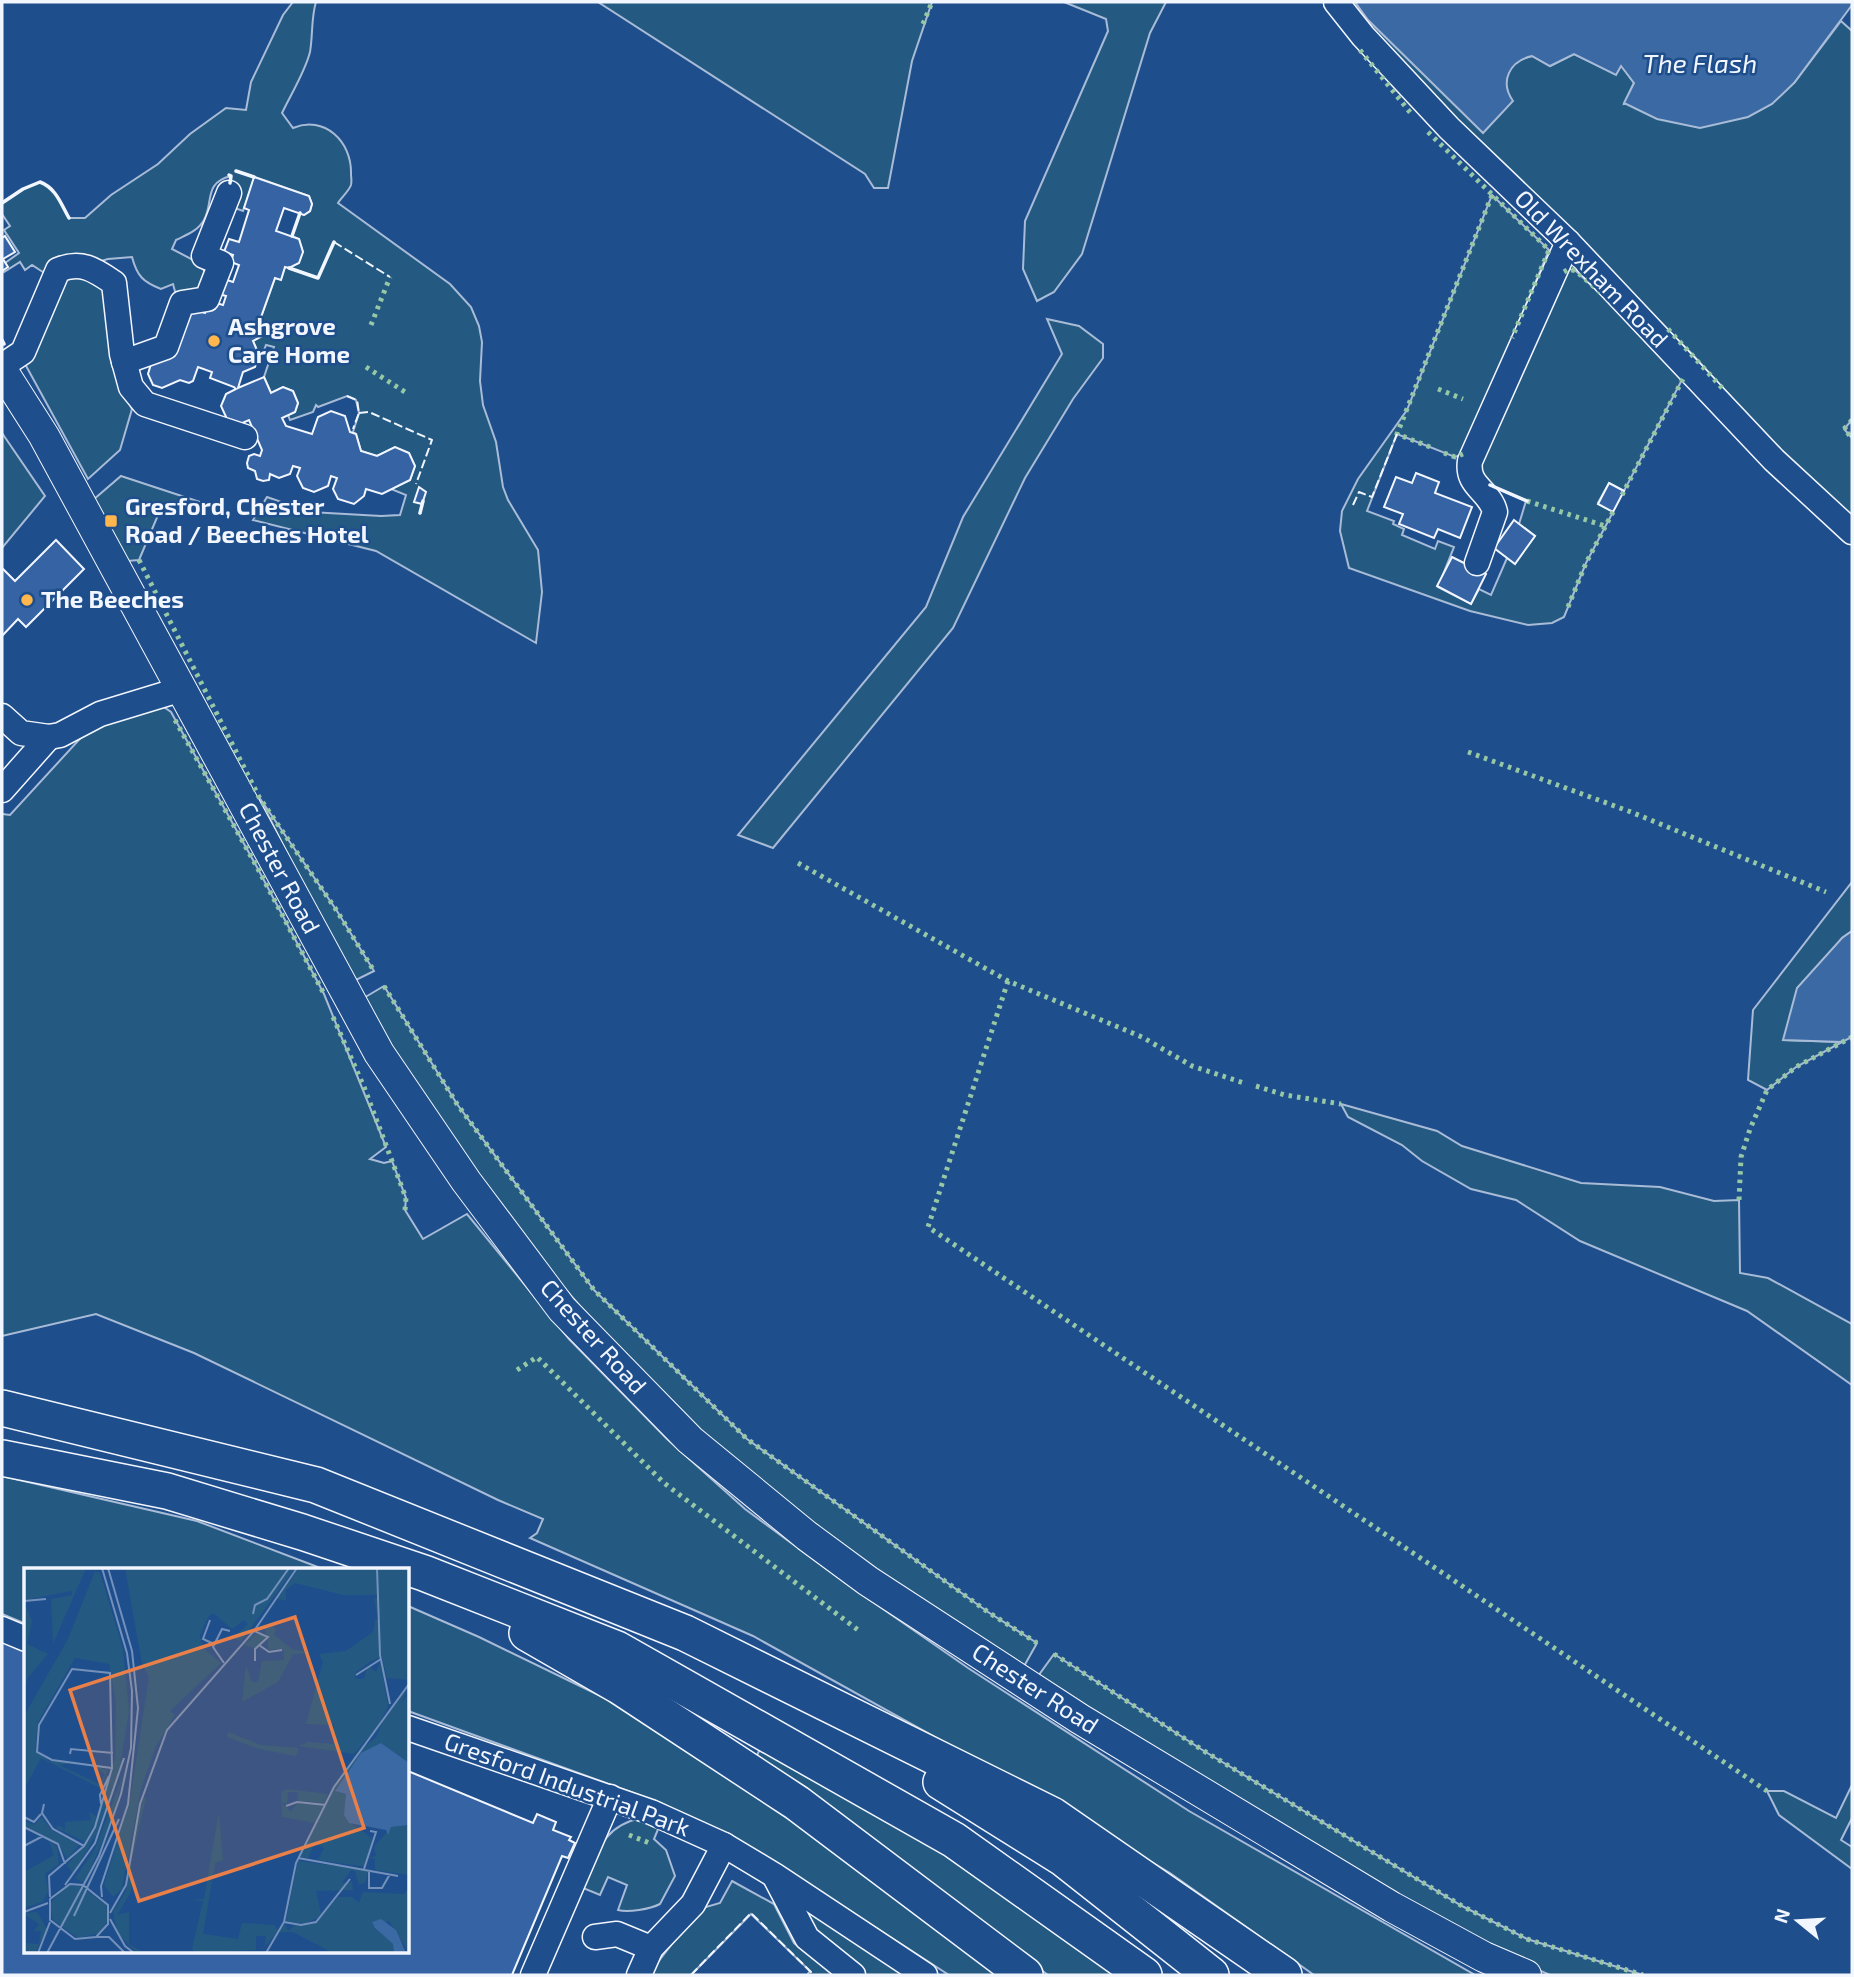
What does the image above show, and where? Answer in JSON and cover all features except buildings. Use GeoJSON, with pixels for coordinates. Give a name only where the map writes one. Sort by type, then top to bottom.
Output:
{"type":"FeatureCollection","features":[{"type":"Feature","properties":{"kind":"highway"},"geometry":{"type":"LineString","coordinates":[[2,1408],[316,1485],[685,1633],[777,1681],[1052,1815],[1284,1975]]}},
{"type":"Feature","properties":{"kind":"highway"},"geometry":{"type":"LineString","coordinates":[[2,1458],[167,1491],[409,1568]]}},
{"type":"Feature","properties":{"kind":"highway"},"geometry":{"type":"LineString","coordinates":[[410,1568],[617,1649],[954,1840],[1144,1975]]}},
{"type":"Feature","properties":{"kind":"highway"},"geometry":{"type":"LineString","coordinates":[[424,1573],[619,1686],[797,1803],[1025,1975]]}},
{"type":"Feature","properties":{"kind":"highway"},"geometry":{"type":"LineString","coordinates":[[777,1681],[1064,1859],[1212,1975]]}},
{"type":"Feature","properties":{"kind":"main road","name":"Chester Road"},"geometry":{"type":"LineString","coordinates":[[2,368],[44,436],[379,1053],[466,1181],[562,1308],[690,1440],[807,1536],[868,1581],[1080,1719],[1392,1907],[1484,1957],[1526,1975]]}},
{"type":"Feature","properties":{"kind":"street","name":"Old Wrexham Road"},"geometry":{"type":"LineString","coordinates":[[1336,2],[1363,36],[1449,128],[1568,242],[1774,460],[1852,532]]}},
{"type":"Feature","properties":{"kind":"street"},"geometry":{"type":"LineString","coordinates":[[124,362],[166,347],[182,303],[207,299],[221,263],[204,256],[229,193]]}},
{"type":"Feature","properties":{"kind":"street"},"geometry":{"type":"LineString","coordinates":[[1478,564],[1495,512],[1493,504],[1471,479],[1470,461],[1568,242]]}},
{"type":"Feature","properties":{"kind":"street"},"geometry":{"type":"LineString","coordinates":[[2,368],[23,352],[58,270],[70,265],[97,272],[114,283],[124,362],[131,387],[145,404],[245,437]]}},
{"type":"Feature","properties":{"kind":"street"},"geometry":{"type":"LineString","coordinates":[[2,717],[21,733],[49,737],[60,735],[100,714],[182,689]]}},
{"type":"Feature","properties":{"kind":"street"},"geometry":{"type":"LineString","coordinates":[[2,790],[49,737]]}},
{"type":"Feature","properties":{"kind":"street"},"geometry":{"type":"LineString","coordinates":[[2,1629],[24,1638]]}},
{"type":"Feature","properties":{"kind":"street","name":"Gresford Industrial Park"},"geometry":{"type":"LineString","coordinates":[[410,1729],[610,1797],[724,1845],[925,1975]]}},
{"type":"Feature","properties":{"kind":"street"},"geometry":{"type":"LineString","coordinates":[[533,1975],[610,1797]]}},
{"type":"Feature","properties":{"kind":"street","name":"Gresford Industrial Park"},"geometry":{"type":"LineString","coordinates":[[639,1975],[651,1948],[693,1904],[724,1845]]}},
{"type":"Feature","properties":{"kind":"street"},"geometry":{"type":"LineString","coordinates":[[774,1875],[807,1938],[853,1975]]}},
{"type":"Feature","properties":{"kind":"street"},"geometry":{"type":"LineString","coordinates":[[595,1937],[617,1934],[651,1948]]}},
{"type":"Feature","properties":{"kind":"shaded area"},"geometry":{"type":"Polygon","coordinates":[[[293,2],[316,2],[308,60],[282,113],[293,128],[315,125],[334,134],[347,151],[350,162],[351,185],[338,203],[450,284],[471,307],[479,326],[482,342],[480,381],[483,405],[496,442],[503,487],[538,550],[542,592],[536,643],[376,551],[253,520],[267,497],[310,512],[400,515],[406,495],[391,489],[410,480],[415,466],[409,453],[395,447],[377,456],[361,451],[353,432],[359,413],[356,400],[347,396],[318,407],[316,405],[313,412],[290,420],[288,415],[295,412],[298,403],[293,391],[283,387],[271,393],[264,377],[274,347],[266,345],[263,353],[259,355],[253,341],[262,336],[264,329],[260,320],[275,278],[281,279],[285,267],[303,252],[299,239],[292,236],[300,213],[304,215],[310,211],[312,204],[309,196],[255,177],[243,211],[229,206],[231,176],[216,183],[201,224],[176,240],[172,249],[199,263],[208,277],[203,293],[176,295],[173,284],[161,289],[145,281],[136,269],[132,257],[108,259],[49,276],[32,265],[25,270],[20,262],[4,272],[3,270],[5,263],[19,253],[4,230],[10,226],[2,214],[2,203],[40,182],[54,192],[69,218],[85,218],[111,195],[158,164],[190,134],[226,108],[246,110],[251,82],[283,15],[293,2]]]}},
{"type":"Feature","properties":{"kind":"shaded area"},"geometry":{"type":"Polygon","coordinates":[[[598,2],[932,2],[912,61],[888,188],[874,188],[865,174],[598,2]]]}},
{"type":"Feature","properties":{"kind":"shaded area"},"geometry":{"type":"Polygon","coordinates":[[[1064,2],[1166,2],[1150,33],[1082,254],[1054,292],[1037,301],[1023,269],[1025,221],[1108,31],[1106,19],[1064,2]]]}},
{"type":"Feature","properties":{"kind":"shaded area"},"geometry":{"type":"Polygon","coordinates":[[[1341,2],[1355,2],[1368,20],[1512,101],[1506,86],[1509,73],[1517,62],[1532,56],[1550,66],[1574,54],[1616,74],[1621,65],[1634,83],[1624,104],[1794,83],[1841,21],[1852,31],[1852,420],[1844,429],[1852,438],[1852,521],[1779,450],[1693,355],[1520,181],[1513,181],[1341,2]]]}},
{"type":"Feature","properties":{"kind":"shaded area"},"geometry":{"type":"Polygon","coordinates":[[[1492,195],[1549,250],[1463,454],[1455,457],[1397,434],[1367,511],[1394,521],[1393,524],[1404,529],[1402,535],[1435,549],[1438,541],[1454,547],[1438,587],[1471,604],[1479,589],[1491,595],[1507,558],[1515,563],[1535,536],[1519,524],[1526,501],[1491,486],[1477,466],[1569,269],[1576,271],[1685,374],[1624,491],[1609,483],[1598,503],[1613,512],[1586,563],[1564,617],[1552,623],[1528,625],[1470,611],[1349,568],[1340,531],[1342,511],[1358,479],[1407,410],[1492,195]]]}},
{"type":"Feature","properties":{"kind":"shaded area"},"geometry":{"type":"Polygon","coordinates":[[[76,276],[92,281],[110,294],[117,380],[132,409],[120,450],[88,479],[25,364],[64,279],[76,276]]]}},
{"type":"Feature","properties":{"kind":"shaded area"},"geometry":{"type":"Polygon","coordinates":[[[1047,319],[1079,326],[1103,344],[1103,358],[1073,399],[1025,478],[953,628],[773,848],[738,835],[926,607],[963,517],[1062,354],[1047,319]]]}},
{"type":"Feature","properties":{"kind":"shaded area"},"geometry":{"type":"Polygon","coordinates":[[[2,433],[45,496],[2,548],[2,433]]]}},
{"type":"Feature","properties":{"kind":"shaded area"},"geometry":{"type":"Polygon","coordinates":[[[121,476],[206,504],[161,508],[139,560],[127,561],[93,500],[121,476]]]}},
{"type":"Feature","properties":{"kind":"shaded area"},"geometry":{"type":"Polygon","coordinates":[[[158,703],[171,712],[324,994],[386,1147],[370,1159],[384,1163],[392,1161],[406,1198],[405,1210],[423,1239],[467,1214],[569,1339],[667,1439],[745,1509],[968,1668],[1189,1811],[1475,1975],[1314,1975],[1170,1873],[1025,1787],[753,1636],[530,1538],[537,1533],[543,1519],[498,1500],[194,1353],[96,1314],[2,1336],[2,814],[10,815],[87,731],[158,703]]]}},
{"type":"Feature","properties":{"kind":"shaded area"},"geometry":{"type":"Polygon","coordinates":[[[259,797],[337,911],[374,971],[352,982],[259,797]]]}},
{"type":"Feature","properties":{"kind":"shaded area"},"geometry":{"type":"Polygon","coordinates":[[[1852,882],[1852,931],[1842,938],[1784,1040],[1842,1042],[1796,1067],[1767,1090],[1748,1080],[1753,1010],[1852,882]]]}},
{"type":"Feature","properties":{"kind":"shaded area"},"geometry":{"type":"Polygon","coordinates":[[[384,986],[457,1104],[594,1290],[747,1439],[988,1612],[1037,1643],[1023,1668],[854,1555],[721,1450],[592,1320],[524,1241],[441,1129],[362,999],[384,986]]]}},
{"type":"Feature","properties":{"kind":"shaded area"},"geometry":{"type":"Polygon","coordinates":[[[1341,1104],[1437,1131],[1462,1146],[1581,1183],[1660,1187],[1714,1201],[1739,1200],[1740,1273],[1768,1278],[1852,1324],[1852,1385],[1747,1311],[1580,1241],[1516,1200],[1471,1189],[1422,1161],[1402,1145],[1348,1117],[1341,1104]]]}},
{"type":"Feature","properties":{"kind":"shaded area"},"geometry":{"type":"Polygon","coordinates":[[[2,1476],[197,1521],[320,1568],[24,1568],[24,1623],[2,1614],[2,1476]]]}},
{"type":"Feature","properties":{"kind":"shaded area"},"geometry":{"type":"Polygon","coordinates":[[[410,1607],[613,1702],[784,1808],[998,1975],[949,1975],[790,1872],[661,1803],[410,1712],[410,1607]]]}},
{"type":"Feature","properties":{"kind":"shaded area"},"geometry":{"type":"Polygon","coordinates":[[[1054,1654],[1204,1751],[1462,1906],[1527,1939],[1643,1975],[1550,1975],[1482,1945],[1036,1679],[1054,1654]]]}},
{"type":"Feature","properties":{"kind":"shaded area"},"geometry":{"type":"Polygon","coordinates":[[[763,1742],[893,1813],[1130,1975],[1048,1975],[829,1810],[754,1762],[763,1742]]]}},
{"type":"Feature","properties":{"kind":"shaded area"},"geometry":{"type":"Polygon","coordinates":[[[1852,1785],[1852,1818],[1841,1840],[1852,1847],[1852,1869],[1779,1815],[1767,1791],[1784,1791],[1836,1818],[1852,1785]]]}},
{"type":"Feature","properties":{"kind":"shaded area"},"geometry":{"type":"Polygon","coordinates":[[[641,1818],[659,1827],[654,1839],[666,1850],[675,1876],[660,1904],[639,1910],[618,1910],[627,1885],[608,1877],[600,1895],[583,1888],[597,1853],[609,1835],[627,1822],[641,1818]]]}},
{"type":"Feature","properties":{"kind":"shaded area"},"geometry":{"type":"Polygon","coordinates":[[[732,1881],[774,1904],[794,1943],[835,1975],[807,1975],[810,1971],[751,1914],[691,1975],[648,1975],[699,1909],[720,1903],[732,1881]]]}},
{"type":"Feature","properties":{"kind":"shaded area"},"geometry":{"type":"Polygon","coordinates":[[[800,1907],[906,1975],[862,1975],[811,1934],[800,1907]]]}},
{"type":"Feature","properties":{"kind":"water","name":"The Flash"},"geometry":{"type":"Polygon","coordinates":[[[1355,2],[1852,2],[1852,5],[1794,83],[1772,104],[1748,117],[1700,128],[1657,119],[1624,103],[1634,83],[1621,66],[1616,75],[1574,54],[1550,66],[1532,56],[1518,62],[1509,73],[1507,86],[1513,101],[1483,133],[1368,20],[1355,2]]]}},
{"type":"Feature","properties":{"kind":"water"},"geometry":{"type":"Polygon","coordinates":[[[1852,931],[1852,1037],[1842,1042],[1783,1040],[1797,988],[1842,938],[1852,931]]]}},
{"type":"Feature","properties":{"kind":"hedge"},"geometry":{"type":"LineString","coordinates":[[923,24],[932,2]]}},
{"type":"Feature","properties":{"kind":"hedge"},"geometry":{"type":"LineString","coordinates":[[1360,50],[1413,116]]}},
{"type":"Feature","properties":{"kind":"hedge"},"geometry":{"type":"LineString","coordinates":[[1428,132],[1549,250],[1512,338]]}},
{"type":"Feature","properties":{"kind":"hedge"},"geometry":{"type":"LineString","coordinates":[[1430,447],[1397,434],[1492,195]]}},
{"type":"Feature","properties":{"kind":"hedge"},"geometry":{"type":"LineString","coordinates":[[1564,272],[1569,269],[1576,271],[1601,293]]}},
{"type":"Feature","properties":{"kind":"hedge"},"geometry":{"type":"LineString","coordinates":[[371,325],[390,277]]}},
{"type":"Feature","properties":{"kind":"hedge"},"geometry":{"type":"LineString","coordinates":[[1668,329],[1723,389]]}},
{"type":"Feature","properties":{"kind":"hedge"},"geometry":{"type":"LineString","coordinates":[[366,367],[405,392]]}},
{"type":"Feature","properties":{"kind":"hedge"},"geometry":{"type":"LineString","coordinates":[[1622,495],[1684,377]]}},
{"type":"Feature","properties":{"kind":"hedge"},"geometry":{"type":"LineString","coordinates":[[1438,389],[1463,399]]}},
{"type":"Feature","properties":{"kind":"hedge"},"geometry":{"type":"LineString","coordinates":[[1852,420],[1844,429],[1852,438]]}},
{"type":"Feature","properties":{"kind":"hedge"},"geometry":{"type":"LineString","coordinates":[[1444,453],[1455,457],[1463,454]]}},
{"type":"Feature","properties":{"kind":"hedge"},"geometry":{"type":"LineString","coordinates":[[1527,501],[1605,526]]}},
{"type":"Feature","properties":{"kind":"hedge"},"geometry":{"type":"LineString","coordinates":[[1568,607],[1586,563],[1614,510]]}},
{"type":"Feature","properties":{"kind":"hedge"},"geometry":{"type":"LineString","coordinates":[[139,560],[259,797],[337,911],[374,971]]}},
{"type":"Feature","properties":{"kind":"hedge"},"geometry":{"type":"LineString","coordinates":[[175,720],[324,994]]}},
{"type":"Feature","properties":{"kind":"hedge"},"geometry":{"type":"LineString","coordinates":[[1468,752],[1631,812],[1826,892]]}},
{"type":"Feature","properties":{"kind":"hedge"},"geometry":{"type":"LineString","coordinates":[[798,863],[1008,981],[1142,1037],[1192,1066],[1244,1083]]}},
{"type":"Feature","properties":{"kind":"hedge"},"geometry":{"type":"LineString","coordinates":[[1008,981],[928,1227],[1767,1791]]}},
{"type":"Feature","properties":{"kind":"hedge"},"geometry":{"type":"LineString","coordinates":[[384,986],[457,1104],[594,1290],[747,1439],[988,1612],[1037,1643]]}},
{"type":"Feature","properties":{"kind":"hedge"},"geometry":{"type":"LineString","coordinates":[[333,1017],[364,1087],[406,1198],[405,1210]]}},
{"type":"Feature","properties":{"kind":"hedge"},"geometry":{"type":"LineString","coordinates":[[1739,1200],[1741,1157],[1767,1090],[1796,1067],[1852,1037]]}},
{"type":"Feature","properties":{"kind":"hedge"},"geometry":{"type":"LineString","coordinates":[[1256,1086],[1285,1095],[1341,1104]]}},
{"type":"Feature","properties":{"kind":"hedge"},"geometry":{"type":"LineString","coordinates":[[517,1370],[537,1357],[664,1483],[858,1630]]}},
{"type":"Feature","properties":{"kind":"hedge"},"geometry":{"type":"LineString","coordinates":[[1054,1654],[1204,1751],[1462,1906],[1527,1939],[1643,1975]]}},
{"type":"Feature","properties":{"kind":"hedge"},"geometry":{"type":"LineString","coordinates":[[629,1835],[652,1844]]}},
{"type":"Feature","properties":{"kind":"fence"},"geometry":{"type":"LineString","coordinates":[[334,242],[390,277]]}},
{"type":"Feature","properties":{"kind":"fence"},"geometry":{"type":"LineString","coordinates":[[347,396],[357,400],[359,413],[353,429]]}},
{"type":"Feature","properties":{"kind":"fence"},"geometry":{"type":"LineString","coordinates":[[359,413],[369,412],[432,440],[416,484]]}},
{"type":"Feature","properties":{"kind":"fence"},"geometry":{"type":"LineString","coordinates":[[1353,505],[1359,492],[1372,497],[1397,434]]}},
{"type":"Feature","properties":{"kind":"fence"},"geometry":{"type":"LineString","coordinates":[[691,1975],[751,1913],[811,1972],[807,1975]]}},
{"type":"Feature","properties":{"kind":"wall"},"geometry":{"type":"LineString","coordinates":[[236,171],[254,177]]}},
{"type":"Feature","properties":{"kind":"wall"},"geometry":{"type":"LineString","coordinates":[[229,175],[230,183]]}},
{"type":"Feature","properties":{"kind":"wall"},"geometry":{"type":"LineString","coordinates":[[2,203],[40,182],[54,192],[69,218]]}},
{"type":"Feature","properties":{"kind":"wall"},"geometry":{"type":"LineString","coordinates":[[292,236],[300,213]]}},
{"type":"Feature","properties":{"kind":"wall"},"geometry":{"type":"LineString","coordinates":[[289,268],[318,278],[334,242]]}},
{"type":"Feature","properties":{"kind":"wall"},"geometry":{"type":"LineString","coordinates":[[2,340],[4,344]]}},
{"type":"Feature","properties":{"kind":"wall"},"geometry":{"type":"LineString","coordinates":[[1490,485],[1527,501]]}},
{"type":"Feature","properties":{"kind":"wall"},"geometry":{"type":"LineString","coordinates":[[420,513],[423,501]]}},
{"type":"Feature","properties":{"kind":"place","name":"Ashgrove Care Home"},"geometry":{"type":"Point","coordinates":[214,341]}},
{"type":"Feature","properties":{"kind":"place","name":"Gresford, Chester Road / Beeches Hotel"},"geometry":{"type":"Point","coordinates":[111,521]}},
{"type":"Feature","properties":{"kind":"place","name":"The Beeches"},"geometry":{"type":"Point","coordinates":[27,600]}}]}
